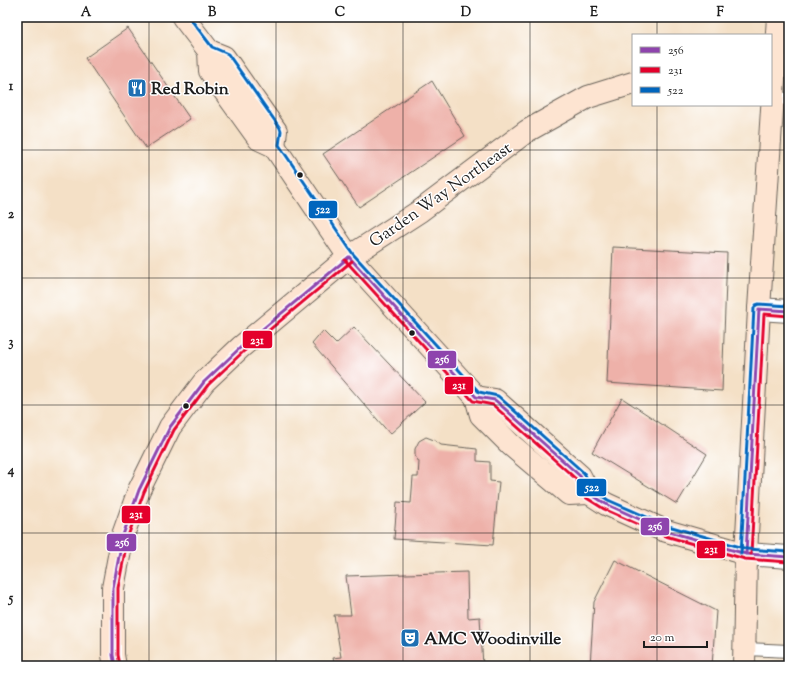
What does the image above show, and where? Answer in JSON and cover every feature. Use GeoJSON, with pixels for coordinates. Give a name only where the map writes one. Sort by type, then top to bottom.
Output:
{"type":"FeatureCollection","features":[{"type":"Feature","properties":{"kind":"street"},"geometry":{"type":"LineString","coordinates":[[183,17],[209,51],[210,71],[259,139],[274,146],[349,257],[476,397],[481,415],[511,445],[569,494],[589,493],[606,504],[663,530],[746,554],[789,557]]}},
{"type":"Feature","properties":{"kind":"street"},"geometry":{"type":"LineString","coordinates":[[744,657],[746,554],[759,309],[776,92],[778,17]]}},
{"type":"Feature","properties":{"kind":"street","name":"Garden Way Northeast"},"geometry":{"type":"LineString","coordinates":[[115,666],[113,655],[113,588],[123,535],[139,490],[170,428],[204,382],[241,347],[349,257],[420,211],[527,131],[588,97],[632,83]]}},
{"type":"Feature","properties":{"kind":"street"},"geometry":{"type":"LineString","coordinates":[[759,309],[789,311]]}},
{"type":"Feature","properties":{"kind":"lane"},"geometry":{"type":"LineString","coordinates":[[744,657],[789,650]]}},
{"type":"Feature","properties":{"kind":"building","name":"Red Robin"},"geometry":{"type":"Polygon","coordinates":[[[128,28],[190,119],[146,148],[85,58],[128,28]]]}},
{"type":"Feature","properties":{"kind":"building"},"geometry":{"type":"Polygon","coordinates":[[[432,81],[465,136],[359,207],[323,154],[432,81]]]}},
{"type":"Feature","properties":{"kind":"building"},"geometry":{"type":"Polygon","coordinates":[[[613,247],[727,253],[722,391],[607,383],[613,247]]]}},
{"type":"Feature","properties":{"kind":"building"},"geometry":{"type":"Polygon","coordinates":[[[354,327],[425,402],[390,434],[312,344],[323,331],[336,344],[354,327]]]}},
{"type":"Feature","properties":{"kind":"building"},"geometry":{"type":"Polygon","coordinates":[[[622,398],[707,454],[677,504],[592,452],[622,398]]]}},
{"type":"Feature","properties":{"kind":"building"},"geometry":{"type":"Polygon","coordinates":[[[426,437],[441,445],[477,449],[477,461],[490,462],[490,481],[499,482],[493,545],[394,539],[397,502],[411,503],[413,477],[418,477],[419,462],[415,456],[415,449],[419,441],[426,437]]]}},
{"type":"Feature","properties":{"kind":"building"},"geometry":{"type":"Polygon","coordinates":[[[615,560],[716,611],[712,666],[590,666],[594,602],[615,560]]]}},
{"type":"Feature","properties":{"kind":"building","name":"AMC Woodinville"},"geometry":{"type":"Polygon","coordinates":[[[467,572],[468,618],[480,617],[483,666],[335,666],[333,658],[341,657],[334,615],[351,615],[346,576],[467,572]]]}},
{"type":"Feature","properties":{"kind":"transit line","name":"522"},"geometry":{"type":"LineString","coordinates":[[189,17],[212,47],[228,54],[280,128],[279,145],[353,254],[479,392],[498,396],[584,473],[593,490],[608,500],[665,525],[747,549],[789,552]]}},
{"type":"Feature","properties":{"kind":"transit line","name":"256"},"geometry":{"type":"LineString","coordinates":[[349,257],[476,397],[495,400],[580,476],[589,493],[606,504],[663,530],[746,554],[789,557]]}},
{"type":"Feature","properties":{"kind":"transit line","name":"256"},"geometry":{"type":"LineString","coordinates":[[115,666],[113,655],[113,588],[123,535],[139,490],[170,427],[204,382],[241,347],[349,257]]}},
{"type":"Feature","properties":{"kind":"transit line","name":"231"},"geometry":{"type":"LineString","coordinates":[[345,260],[473,401],[493,405],[576,479],[585,497],[604,509],[662,535],[745,559],[789,562]]}},
{"type":"Feature","properties":{"kind":"transit line","name":"231"},"geometry":{"type":"LineString","coordinates":[[120,665],[118,655],[118,588],[128,536],[144,492],[174,430],[208,385],[244,351],[352,261]]}},
{"type":"Feature","properties":{"kind":"transit line","name":"522"},"geometry":{"type":"LineString","coordinates":[[741,554],[754,308],[759,304],[789,306]]}},
{"type":"Feature","properties":{"kind":"transit line","name":"256"},"geometry":{"type":"LineString","coordinates":[[746,554],[759,309],[789,311]]}},
{"type":"Feature","properties":{"kind":"transit line","name":"231"},"geometry":{"type":"LineString","coordinates":[[751,554],[764,314],[789,316]]}},
{"type":"Feature","properties":{"kind":"place","name":"Red Robin"},"geometry":{"type":"Point","coordinates":[137,88]}},
{"type":"Feature","properties":{"kind":"place","name":"AMC Woodinville"},"geometry":{"type":"Point","coordinates":[410,638]}}]}
